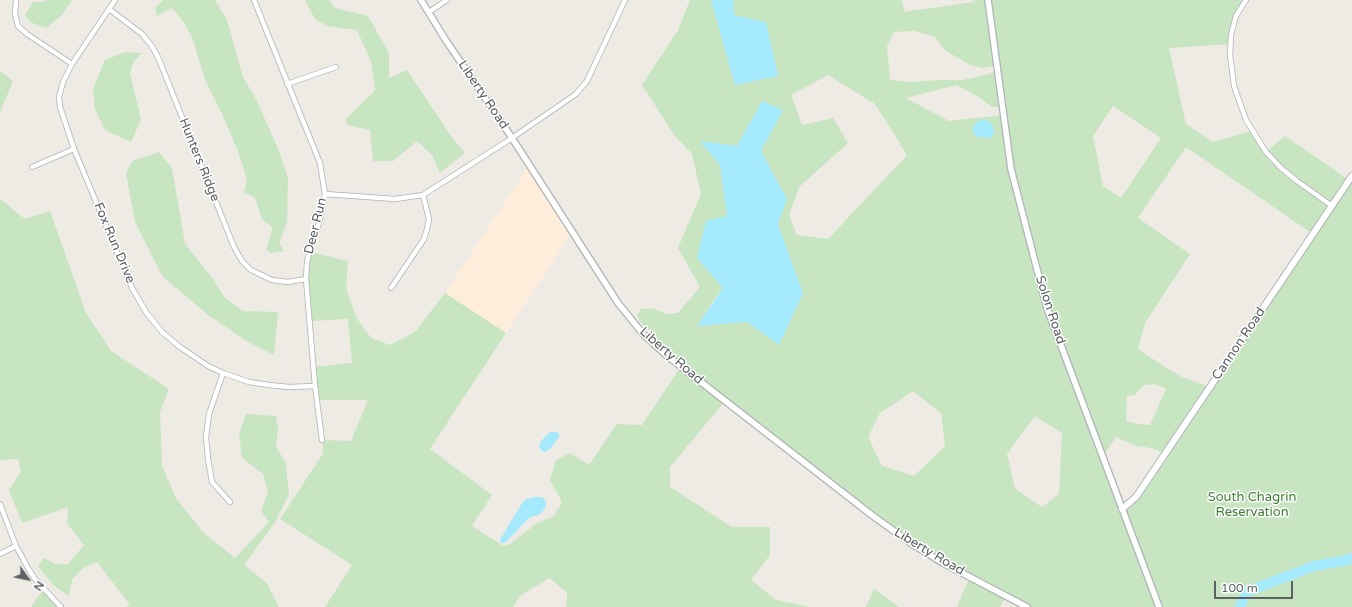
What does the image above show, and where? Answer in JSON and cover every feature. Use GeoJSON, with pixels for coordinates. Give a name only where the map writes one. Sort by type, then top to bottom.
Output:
{"type":"FeatureCollection","features":[{"type":"Feature","properties":{"kind":"main road","name":"Cannon Road"},"geometry":{"type":"LineString","coordinates":[[1122,509],[1136,497],[1352,176]]}},
{"type":"Feature","properties":{"kind":"street"},"geometry":{"type":"LineString","coordinates":[[16,0],[15,14],[18,26],[27,34],[72,64]]}},
{"type":"Feature","properties":{"kind":"street","name":"Fox Run Drive"},"geometry":{"type":"LineString","coordinates":[[115,0],[72,64],[63,82],[59,97],[60,107],[74,149],[132,288],[146,312],[162,332],[180,347],[208,366],[249,382],[269,386],[314,386]]}},
{"type":"Feature","properties":{"kind":"street","name":"Deer Run"},"geometry":{"type":"LineString","coordinates":[[254,0],[320,163],[324,194],[321,217],[311,245],[307,262],[306,279],[314,386],[322,440]]}},
{"type":"Feature","properties":{"kind":"street","name":"Liberty Road"},"geometry":{"type":"LineString","coordinates":[[420,0],[512,138],[618,303],[644,335],[665,354],[861,507],[912,544],[944,563],[1027,607]]}},
{"type":"Feature","properties":{"kind":"street"},"geometry":{"type":"LineString","coordinates":[[429,12],[447,0]]}},
{"type":"Feature","properties":{"kind":"street"},"geometry":{"type":"LineString","coordinates":[[324,194],[395,199],[423,195],[512,138],[576,94],[587,81],[625,0]]}},
{"type":"Feature","properties":{"kind":"street","name":"Solon Road"},"geometry":{"type":"LineString","coordinates":[[988,0],[1011,169],[1043,294],[1159,607]]}},
{"type":"Feature","properties":{"kind":"street"},"geometry":{"type":"LineString","coordinates":[[1246,0],[1236,16],[1231,35],[1230,55],[1234,86],[1246,120],[1266,152],[1281,168],[1296,181],[1332,206]]}},
{"type":"Feature","properties":{"kind":"street","name":"Hunters Ridge"},"geometry":{"type":"LineString","coordinates":[[109,9],[142,34],[158,57],[234,247],[242,261],[251,270],[272,280],[288,282],[306,279]]}},
{"type":"Feature","properties":{"kind":"street"},"geometry":{"type":"LineString","coordinates":[[287,84],[336,67]]}},
{"type":"Feature","properties":{"kind":"street"},"geometry":{"type":"LineString","coordinates":[[32,167],[74,149]]}},
{"type":"Feature","properties":{"kind":"street"},"geometry":{"type":"LineString","coordinates":[[391,288],[424,239],[429,219],[423,195]]}},
{"type":"Feature","properties":{"kind":"street"},"geometry":{"type":"LineString","coordinates":[[223,373],[209,414],[206,437],[212,482],[230,502]]}},
{"type":"Feature","properties":{"kind":"street"},"geometry":{"type":"LineString","coordinates":[[0,504],[16,546],[35,579],[61,607]]}},
{"type":"Feature","properties":{"kind":"street"},"geometry":{"type":"LineString","coordinates":[[0,554],[16,546]]}},
{"type":"Feature","properties":{"kind":"shaded area"},"geometry":{"type":"Polygon","coordinates":[[[529,165],[572,232],[506,333],[445,293],[529,165]]]}},
{"type":"Feature","properties":{"kind":"green space"},"geometry":{"type":"Polygon","coordinates":[[[45,0],[72,0],[62,15],[46,28],[30,22],[25,15],[33,2],[44,2],[45,0]]]}},
{"type":"Feature","properties":{"kind":"green space"},"geometry":{"type":"Polygon","coordinates":[[[163,0],[215,0],[227,20],[243,77],[257,101],[279,151],[288,178],[287,222],[279,243],[284,251],[271,253],[266,250],[273,228],[262,219],[255,198],[244,192],[247,179],[238,151],[205,80],[193,40],[185,24],[172,8],[157,16],[155,8],[163,0]]]}},
{"type":"Feature","properties":{"kind":"green space"},"geometry":{"type":"Polygon","coordinates":[[[305,0],[330,0],[335,8],[368,16],[389,53],[389,78],[407,70],[451,136],[465,153],[440,173],[432,155],[417,141],[393,161],[373,161],[370,130],[348,125],[345,120],[375,90],[371,62],[357,30],[328,26],[315,19],[305,0]]]}},
{"type":"Feature","properties":{"kind":"green space","name":"South Chagrin Reservation"},"geometry":{"type":"Polygon","coordinates":[[[690,0],[711,0],[735,85],[733,0],[902,0],[904,12],[973,2],[975,0],[1246,0],[1236,16],[1230,44],[1169,48],[1186,124],[1213,142],[1252,131],[1266,152],[1285,136],[1349,180],[1352,176],[1352,607],[1027,607],[1006,596],[1000,607],[959,607],[957,606],[970,577],[912,544],[725,401],[670,467],[670,487],[732,527],[770,527],[770,555],[751,580],[776,600],[811,607],[566,607],[567,592],[549,578],[520,596],[513,607],[325,607],[352,565],[280,519],[322,455],[322,440],[351,441],[368,400],[316,400],[313,367],[352,363],[348,319],[310,321],[306,279],[309,252],[348,261],[346,288],[356,317],[371,338],[390,345],[415,332],[445,293],[506,333],[430,449],[492,495],[472,526],[503,546],[510,544],[537,523],[554,516],[562,502],[550,480],[556,460],[570,453],[589,465],[617,424],[642,425],[681,366],[653,344],[658,338],[640,322],[637,315],[641,309],[652,308],[667,314],[678,313],[700,287],[678,248],[701,194],[692,154],[675,136],[642,85],[678,30],[690,0]],[[914,31],[894,32],[887,46],[890,80],[908,82],[963,80],[998,72],[997,65],[982,68],[970,65],[946,51],[934,36],[914,31]],[[828,75],[791,95],[802,125],[833,118],[848,143],[799,187],[789,215],[797,235],[828,239],[907,155],[875,104],[828,75]],[[957,85],[906,98],[949,121],[1004,115],[1003,107],[992,107],[977,96],[957,85]],[[762,101],[737,146],[701,141],[720,165],[727,216],[723,288],[714,299],[698,326],[747,322],[803,293],[778,224],[787,199],[761,151],[762,101]],[[1113,106],[1093,136],[1103,186],[1121,198],[1161,138],[1113,106]],[[1186,147],[1138,218],[1190,254],[1145,323],[1138,349],[1182,377],[1207,386],[1162,452],[1151,448],[1136,446],[1116,437],[1102,457],[1122,509],[1136,497],[1313,234],[1186,147]],[[1156,384],[1144,385],[1135,395],[1127,396],[1126,421],[1150,425],[1166,389],[1156,384]],[[913,391],[880,413],[868,437],[882,466],[914,476],[945,446],[941,413],[913,391]],[[1035,416],[1007,454],[1015,489],[1042,507],[1059,494],[1062,433],[1035,416]]]}},
{"type":"Feature","properties":{"kind":"green space"},"geometry":{"type":"Polygon","coordinates":[[[125,52],[142,53],[134,61],[130,72],[141,120],[131,142],[105,130],[95,109],[93,89],[105,60],[125,52]]]}},
{"type":"Feature","properties":{"kind":"green space"},"geometry":{"type":"Polygon","coordinates":[[[0,71],[13,81],[0,112],[0,71]]]}},
{"type":"Feature","properties":{"kind":"green space"},"geometry":{"type":"Polygon","coordinates":[[[159,152],[172,168],[185,244],[213,279],[225,298],[243,311],[278,312],[274,355],[248,342],[208,315],[163,277],[135,222],[126,173],[132,161],[159,152]]]}},
{"type":"Feature","properties":{"kind":"green space"},"geometry":{"type":"Polygon","coordinates":[[[0,199],[25,219],[50,211],[86,313],[111,351],[169,389],[160,412],[162,466],[177,500],[204,533],[235,558],[269,522],[261,511],[268,491],[263,474],[242,458],[239,434],[246,414],[276,416],[278,429],[276,446],[286,464],[289,495],[275,522],[244,565],[267,583],[279,607],[127,607],[130,605],[97,562],[82,569],[72,580],[69,596],[53,585],[38,566],[44,558],[56,564],[68,564],[84,545],[67,523],[68,507],[22,523],[9,490],[21,471],[18,459],[0,460],[0,199]]]}},
{"type":"Feature","properties":{"kind":"green space"},"geometry":{"type":"Polygon","coordinates":[[[44,588],[61,607],[31,607],[44,588]]]}},
{"type":"Feature","properties":{"kind":"green space"},"geometry":{"type":"Polygon","coordinates":[[[874,589],[899,607],[866,607],[874,589]]]}},
{"type":"Feature","properties":{"kind":"water"},"geometry":{"type":"Polygon","coordinates":[[[711,0],[733,0],[734,15],[766,22],[778,76],[735,85],[711,0]]]}},
{"type":"Feature","properties":{"kind":"water"},"geometry":{"type":"Polygon","coordinates":[[[762,101],[783,110],[761,151],[787,199],[778,224],[803,293],[779,345],[747,322],[697,326],[723,288],[697,258],[706,221],[727,216],[720,165],[700,141],[737,146],[762,101]]]}},
{"type":"Feature","properties":{"kind":"water"},"geometry":{"type":"Polygon","coordinates":[[[984,119],[991,123],[995,132],[990,138],[978,137],[973,133],[973,127],[978,121],[984,119]]]}},
{"type":"Feature","properties":{"kind":"water"},"geometry":{"type":"Polygon","coordinates":[[[550,432],[559,433],[559,437],[550,449],[545,452],[542,451],[539,446],[542,440],[550,432]]]}},
{"type":"Feature","properties":{"kind":"water"},"geometry":{"type":"Polygon","coordinates":[[[542,497],[546,501],[546,506],[541,514],[530,517],[505,543],[501,543],[500,540],[522,503],[527,499],[542,497]]]}},
{"type":"Feature","properties":{"kind":"waterway"},"geometry":{"type":"LineString","coordinates":[[1240,607],[1246,592],[1314,566],[1352,558]]}}]}
